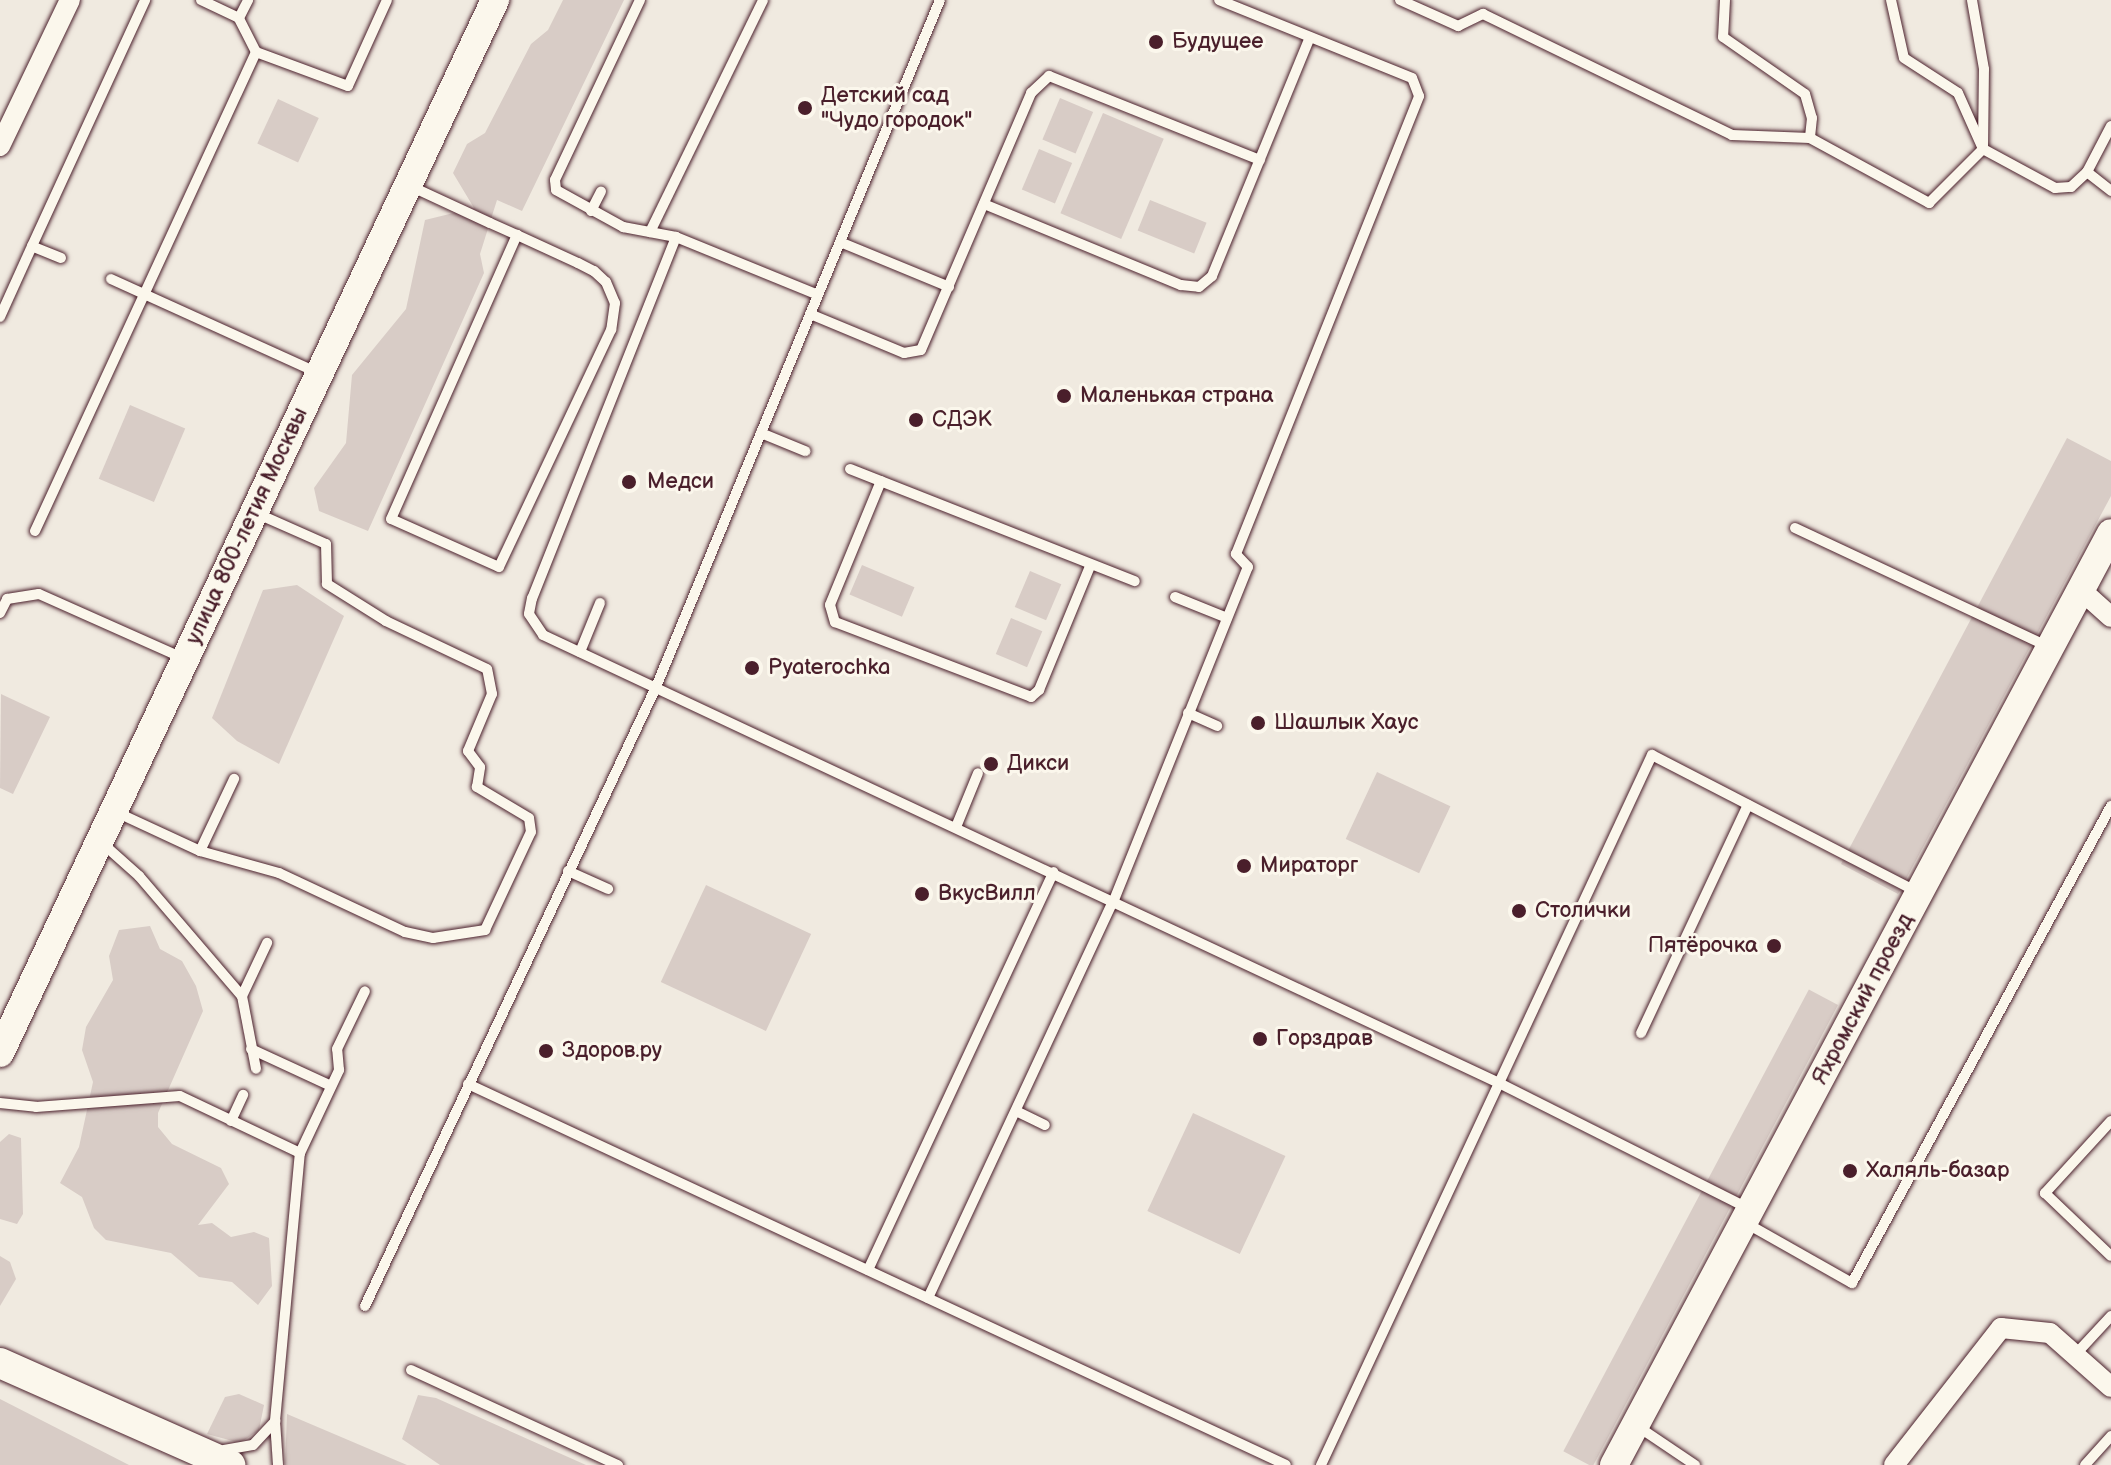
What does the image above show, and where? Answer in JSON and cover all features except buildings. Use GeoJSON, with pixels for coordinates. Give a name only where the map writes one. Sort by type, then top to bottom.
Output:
{"type":"FeatureCollection","features":[{"type":"Feature","properties":{"kind":"main road","name":"улица 800-летия Москвы"},"geometry":{"type":"LineString","coordinates":[[0,1053],[495,0]]}},
{"type":"Feature","properties":{"kind":"main road","name":"Яхромский проезд"},"geometry":{"type":"LineString","coordinates":[[1614,1465],[2111,533]]}},
{"type":"Feature","properties":{"kind":"main road"},"geometry":{"type":"LineString","coordinates":[[0,1363],[230,1465]]}},
{"type":"Feature","properties":{"kind":"street"},"geometry":{"type":"LineString","coordinates":[[0,146],[70,0]]}},
{"type":"Feature","properties":{"kind":"street"},"geometry":{"type":"LineString","coordinates":[[2081,590],[2111,617]]}},
{"type":"Feature","properties":{"kind":"street"},"geometry":{"type":"LineString","coordinates":[[1894,1465],[2001,1328],[2050,1333],[2111,1387]]}},
{"type":"Feature","properties":{"kind":"lane"},"geometry":{"type":"LineString","coordinates":[[0,317],[145,0]]}},
{"type":"Feature","properties":{"kind":"lane"},"geometry":{"type":"LineString","coordinates":[[201,0],[239,18],[256,52],[348,86],[387,0]]}},
{"type":"Feature","properties":{"kind":"lane"},"geometry":{"type":"LineString","coordinates":[[239,18],[248,0]]}},
{"type":"Feature","properties":{"kind":"lane"},"geometry":{"type":"LineString","coordinates":[[640,0],[555,180],[559,195],[591,211],[650,232],[676,237],[818,295]]}},
{"type":"Feature","properties":{"kind":"lane"},"geometry":{"type":"LineString","coordinates":[[650,232],[763,0]]}},
{"type":"Feature","properties":{"kind":"lane"},"geometry":{"type":"LineString","coordinates":[[365,1306],[656,687],[940,0]]}},
{"type":"Feature","properties":{"kind":"lane"},"geometry":{"type":"LineString","coordinates":[[928,1298],[1114,900],[1248,567],[1236,554],[1419,96],[1412,78],[1219,0]]}},
{"type":"Feature","properties":{"kind":"lane"},"geometry":{"type":"LineString","coordinates":[[1400,0],[1458,26],[1483,14],[1732,135],[1810,138],[1929,203],[1983,149],[1984,69],[1972,0]]}},
{"type":"Feature","properties":{"kind":"lane"},"geometry":{"type":"LineString","coordinates":[[1725,0],[1723,37],[1805,94],[1812,118],[1810,138]]}},
{"type":"Feature","properties":{"kind":"lane"},"geometry":{"type":"LineString","coordinates":[[1891,0],[1904,58],[1958,93],[1983,149],[2055,188],[2071,187],[2087,172],[2111,126]]}},
{"type":"Feature","properties":{"kind":"lane"},"geometry":{"type":"LineString","coordinates":[[984,204],[1192,288],[1212,276],[1310,37]]}},
{"type":"Feature","properties":{"kind":"lane"},"geometry":{"type":"LineString","coordinates":[[35,531],[256,52]]}},
{"type":"Feature","properties":{"kind":"lane"},"geometry":{"type":"LineString","coordinates":[[810,314],[912,354],[926,342],[1031,93],[1049,76],[1260,160]]}},
{"type":"Feature","properties":{"kind":"lane"},"geometry":{"type":"LineString","coordinates":[[2087,172],[2111,191]]}},
{"type":"Feature","properties":{"kind":"lane"},"geometry":{"type":"LineString","coordinates":[[407,185],[517,235],[594,271],[612,292],[615,317],[499,567],[391,519],[517,235]]}},
{"type":"Feature","properties":{"kind":"lane"},"geometry":{"type":"LineString","coordinates":[[591,211],[601,191]]}},
{"type":"Feature","properties":{"kind":"lane"},"geometry":{"type":"LineString","coordinates":[[676,237],[532,598],[533,626],[580,652],[1499,1083],[1747,1216],[1852,1283],[2111,806]]}},
{"type":"Feature","properties":{"kind":"lane"},"geometry":{"type":"LineString","coordinates":[[840,242],[949,287]]}},
{"type":"Feature","properties":{"kind":"lane"},"geometry":{"type":"LineString","coordinates":[[32,246],[61,258]]}},
{"type":"Feature","properties":{"kind":"lane"},"geometry":{"type":"LineString","coordinates":[[111,279],[318,373]]}},
{"type":"Feature","properties":{"kind":"lane"},"geometry":{"type":"LineString","coordinates":[[761,433],[805,451]]}},
{"type":"Feature","properties":{"kind":"lane"},"geometry":{"type":"LineString","coordinates":[[850,469],[1090,566],[1135,581]]}},
{"type":"Feature","properties":{"kind":"lane"},"geometry":{"type":"LineString","coordinates":[[881,481],[830,605],[835,622],[1031,697],[1039,690],[1090,566]]}},
{"type":"Feature","properties":{"kind":"lane"},"geometry":{"type":"LineString","coordinates":[[115,811],[200,851],[279,873],[405,932],[433,938],[485,930],[531,832],[529,818],[477,787],[480,767],[468,751],[492,694],[487,669],[375,615],[327,584],[326,544],[254,512]]}},
{"type":"Feature","properties":{"kind":"lane"},"geometry":{"type":"LineString","coordinates":[[1795,528],[2050,648]]}},
{"type":"Feature","properties":{"kind":"lane"},"geometry":{"type":"LineString","coordinates":[[0,613],[7,599],[39,594],[185,659]]}},
{"type":"Feature","properties":{"kind":"lane"},"geometry":{"type":"LineString","coordinates":[[1175,597],[1227,618]]}},
{"type":"Feature","properties":{"kind":"lane"},"geometry":{"type":"LineString","coordinates":[[580,652],[600,603]]}},
{"type":"Feature","properties":{"kind":"lane"},"geometry":{"type":"LineString","coordinates":[[1188,713],[1217,726]]}},
{"type":"Feature","properties":{"kind":"lane"},"geometry":{"type":"LineString","coordinates":[[1321,1465],[1652,755],[1919,893]]}},
{"type":"Feature","properties":{"kind":"lane"},"geometry":{"type":"LineString","coordinates":[[956,827],[978,773]]}},
{"type":"Feature","properties":{"kind":"lane"},"geometry":{"type":"LineString","coordinates":[[200,851],[234,779]]}},
{"type":"Feature","properties":{"kind":"lane"},"geometry":{"type":"LineString","coordinates":[[1641,1033],[1748,805]]}},
{"type":"Feature","properties":{"kind":"lane"},"geometry":{"type":"LineString","coordinates":[[101,841],[139,876],[242,996],[256,1069]]}},
{"type":"Feature","properties":{"kind":"lane"},"geometry":{"type":"LineString","coordinates":[[568,871],[608,889]]}},
{"type":"Feature","properties":{"kind":"lane"},"geometry":{"type":"LineString","coordinates":[[868,1270],[1054,872]]}},
{"type":"Feature","properties":{"kind":"lane"},"geometry":{"type":"LineString","coordinates":[[242,996],[267,943]]}},
{"type":"Feature","properties":{"kind":"lane"},"geometry":{"type":"LineString","coordinates":[[278,1465],[275,1421],[300,1153],[339,1070],[337,1049],[365,991]]}},
{"type":"Feature","properties":{"kind":"lane"},"geometry":{"type":"LineString","coordinates":[[251,1049],[331,1086]]}},
{"type":"Feature","properties":{"kind":"lane"},"geometry":{"type":"LineString","coordinates":[[468,1084],[1286,1465]]}},
{"type":"Feature","properties":{"kind":"lane"},"geometry":{"type":"LineString","coordinates":[[231,1121],[243,1095]]}},
{"type":"Feature","properties":{"kind":"lane"},"geometry":{"type":"LineString","coordinates":[[0,1103],[36,1107],[180,1096],[300,1153]]}},
{"type":"Feature","properties":{"kind":"lane"},"geometry":{"type":"LineString","coordinates":[[1016,1111],[1045,1125]]}},
{"type":"Feature","properties":{"kind":"lane"},"geometry":{"type":"LineString","coordinates":[[2111,1121],[2045,1193],[2111,1256]]}},
{"type":"Feature","properties":{"kind":"lane"},"geometry":{"type":"LineString","coordinates":[[2075,1355],[2111,1316]]}},
{"type":"Feature","properties":{"kind":"lane"},"geometry":{"type":"LineString","coordinates":[[411,1370],[618,1465]]}},
{"type":"Feature","properties":{"kind":"lane"},"geometry":{"type":"LineString","coordinates":[[191,1447],[244,1450],[275,1421]]}},
{"type":"Feature","properties":{"kind":"lane"},"geometry":{"type":"LineString","coordinates":[[1636,1425],[1695,1465]]}},
{"type":"Feature","properties":{"kind":"lane"},"geometry":{"type":"LineString","coordinates":[[2085,1465],[2111,1436]]}},
{"type":"Feature","properties":{"kind":"shaded area"},"geometry":{"type":"Polygon","coordinates":[[[563,0],[624,0],[522,211],[497,200],[480,254],[484,273],[368,531],[319,511],[314,488],[346,443],[352,375],[406,309],[425,220],[474,208],[453,173],[467,144],[485,133],[531,44],[548,30],[563,0]]]}},
{"type":"Feature","properties":{"kind":"shaded area"},"geometry":{"type":"Polygon","coordinates":[[[1060,98],[1093,112],[1076,153],[1042,139],[1060,98]]]}},
{"type":"Feature","properties":{"kind":"shaded area"},"geometry":{"type":"Polygon","coordinates":[[[278,99],[319,118],[298,162],[257,143],[278,99]]]}},
{"type":"Feature","properties":{"kind":"shaded area"},"geometry":{"type":"Polygon","coordinates":[[[1103,113],[1164,139],[1121,239],[1060,213],[1103,113]]]}},
{"type":"Feature","properties":{"kind":"shaded area"},"geometry":{"type":"Polygon","coordinates":[[[1039,149],[1072,163],[1055,204],[1022,190],[1039,149]]]}},
{"type":"Feature","properties":{"kind":"shaded area"},"geometry":{"type":"Polygon","coordinates":[[[1150,200],[1207,223],[1194,253],[1138,231],[1150,200]]]}},
{"type":"Feature","properties":{"kind":"shaded area"},"geometry":{"type":"Polygon","coordinates":[[[130,405],[185,428],[154,502],[99,479],[130,405]]]}},
{"type":"Feature","properties":{"kind":"shaded area"},"geometry":{"type":"Polygon","coordinates":[[[2067,438],[2111,461],[2111,496],[1898,894],[1841,864],[2067,438]]]}},
{"type":"Feature","properties":{"kind":"shaded area"},"geometry":{"type":"Polygon","coordinates":[[[862,565],[914,587],[902,617],[849,594],[862,565]]]}},
{"type":"Feature","properties":{"kind":"shaded area"},"geometry":{"type":"Polygon","coordinates":[[[1030,571],[1061,584],[1046,620],[1015,607],[1030,571]]]}},
{"type":"Feature","properties":{"kind":"shaded area"},"geometry":{"type":"Polygon","coordinates":[[[297,585],[344,616],[279,764],[237,741],[212,718],[263,590],[297,585]]]}},
{"type":"Feature","properties":{"kind":"shaded area"},"geometry":{"type":"Polygon","coordinates":[[[1011,618],[1042,631],[1027,667],[996,654],[1011,618]]]}},
{"type":"Feature","properties":{"kind":"shaded area"},"geometry":{"type":"Polygon","coordinates":[[[1,694],[50,717],[13,794],[0,788],[1,694]]]}},
{"type":"Feature","properties":{"kind":"shaded area"},"geometry":{"type":"Polygon","coordinates":[[[1377,772],[1450,806],[1419,873],[1346,839],[1377,772]]]}},
{"type":"Feature","properties":{"kind":"shaded area"},"geometry":{"type":"Polygon","coordinates":[[[706,885],[811,934],[766,1031],[661,982],[706,885]]]}},
{"type":"Feature","properties":{"kind":"shaded area"},"geometry":{"type":"Polygon","coordinates":[[[150,926],[160,949],[182,961],[196,986],[203,1011],[158,1113],[158,1127],[172,1144],[221,1168],[229,1184],[198,1225],[212,1223],[231,1237],[254,1232],[269,1238],[272,1286],[258,1305],[232,1282],[199,1277],[171,1253],[106,1240],[94,1228],[82,1197],[60,1183],[79,1147],[93,1082],[82,1050],[86,1027],[113,980],[109,956],[119,930],[150,926]]]}},
{"type":"Feature","properties":{"kind":"shaded area"},"geometry":{"type":"Polygon","coordinates":[[[1809,990],[1838,1005],[1593,1465],[1563,1451],[1809,990]]]}},
{"type":"Feature","properties":{"kind":"shaded area"},"geometry":{"type":"Polygon","coordinates":[[[1193,1113],[1285,1156],[1240,1254],[1147,1211],[1193,1113]]]}},
{"type":"Feature","properties":{"kind":"shaded area"},"geometry":{"type":"Polygon","coordinates":[[[9,1134],[21,1138],[23,1214],[17,1224],[0,1219],[0,1142],[9,1134]]]}},
{"type":"Feature","properties":{"kind":"shaded area"},"geometry":{"type":"Polygon","coordinates":[[[0,1256],[10,1262],[16,1279],[0,1306],[0,1256]]]}},
{"type":"Feature","properties":{"kind":"shaded area"},"geometry":{"type":"Polygon","coordinates":[[[239,1394],[264,1405],[259,1430],[240,1443],[207,1434],[225,1397],[239,1394]]]}},
{"type":"Feature","properties":{"kind":"shaded area"},"geometry":{"type":"Polygon","coordinates":[[[418,1395],[436,1398],[586,1465],[440,1465],[402,1439],[418,1395]]]}},
{"type":"Feature","properties":{"kind":"shaded area"},"geometry":{"type":"Polygon","coordinates":[[[0,1399],[129,1465],[0,1465],[0,1399]]]}},
{"type":"Feature","properties":{"kind":"shaded area"},"geometry":{"type":"Polygon","coordinates":[[[287,1414],[407,1465],[285,1465],[287,1414]]]}},
{"type":"Feature","properties":{"kind":"place","name":"Будущее"},"geometry":{"type":"Point","coordinates":[1156,42]}},
{"type":"Feature","properties":{"kind":"place","name":"Детский сад \"Чудо городок\""},"geometry":{"type":"Point","coordinates":[805,108]}},
{"type":"Feature","properties":{"kind":"place","name":"Маленькая страна"},"geometry":{"type":"Point","coordinates":[1064,396]}},
{"type":"Feature","properties":{"kind":"place","name":"СДЭК"},"geometry":{"type":"Point","coordinates":[916,420]}},
{"type":"Feature","properties":{"kind":"place","name":"Медси"},"geometry":{"type":"Point","coordinates":[629,482]}},
{"type":"Feature","properties":{"kind":"place","name":"Pyaterochka"},"geometry":{"type":"Point","coordinates":[752,668]}},
{"type":"Feature","properties":{"kind":"place","name":"Шашлык Хаус"},"geometry":{"type":"Point","coordinates":[1258,723]}},
{"type":"Feature","properties":{"kind":"place","name":"Дикси"},"geometry":{"type":"Point","coordinates":[991,764]}},
{"type":"Feature","properties":{"kind":"place","name":"Мираторг"},"geometry":{"type":"Point","coordinates":[1244,866]}},
{"type":"Feature","properties":{"kind":"place","name":"ВкусВилл"},"geometry":{"type":"Point","coordinates":[922,894]}},
{"type":"Feature","properties":{"kind":"place","name":"Столички"},"geometry":{"type":"Point","coordinates":[1519,911]}},
{"type":"Feature","properties":{"kind":"place","name":"Пятёрочка"},"geometry":{"type":"Point","coordinates":[1774,946]}},
{"type":"Feature","properties":{"kind":"place","name":"Горздрав"},"geometry":{"type":"Point","coordinates":[1260,1039]}},
{"type":"Feature","properties":{"kind":"place","name":"Здоров.ру"},"geometry":{"type":"Point","coordinates":[546,1051]}},
{"type":"Feature","properties":{"kind":"place","name":"Халяль-базар"},"geometry":{"type":"Point","coordinates":[1850,1171]}}]}
